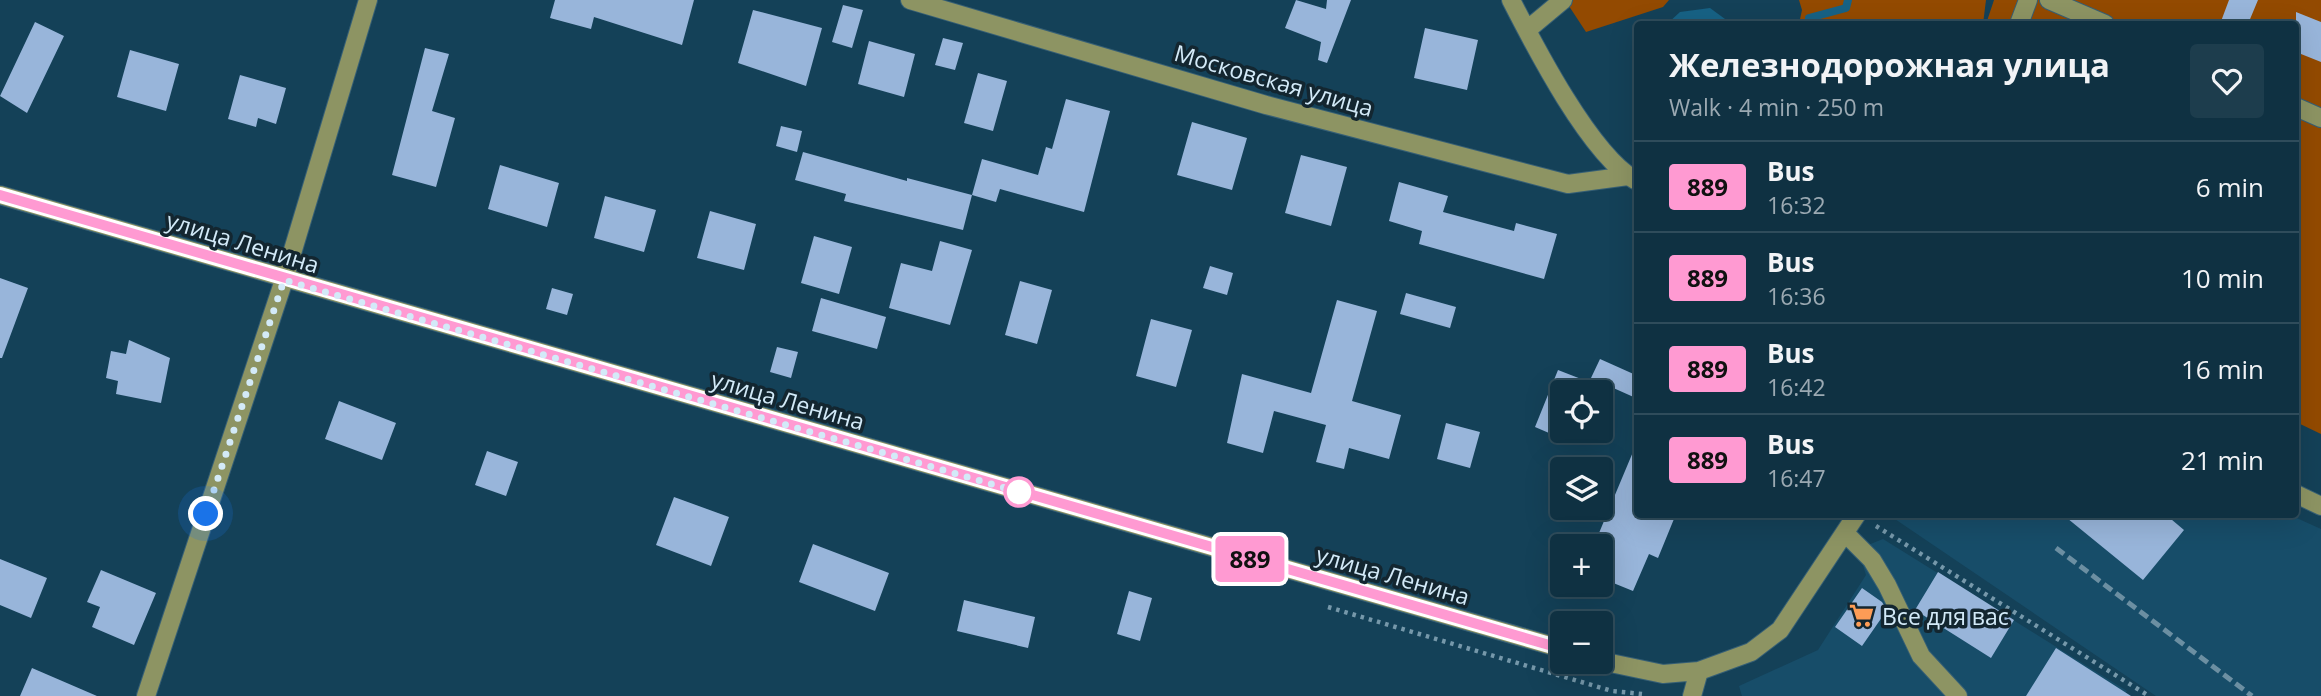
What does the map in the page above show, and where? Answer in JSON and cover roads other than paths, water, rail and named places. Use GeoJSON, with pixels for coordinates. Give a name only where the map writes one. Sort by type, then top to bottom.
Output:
{"type":"FeatureCollection","features":[{"type":"Feature","properties":{"kind":"street"},"geometry":{"type":"LineString","coordinates":[[146,696],[284,280],[368,0]]}},
{"type":"Feature","properties":{"kind":"street","name":"Московская улица"},"geometry":{"type":"LineString","coordinates":[[911,0],[1266,105],[1568,184],[1633,179]]}},
{"type":"Feature","properties":{"kind":"street"},"geometry":{"type":"LineString","coordinates":[[1511,0],[1580,120],[1633,179]]}},
{"type":"Feature","properties":{"kind":"street"},"geometry":{"type":"LineString","coordinates":[[1527,30],[1563,0]]}},
{"type":"Feature","properties":{"kind":"street"},"geometry":{"type":"LineString","coordinates":[[2021,21],[2028,0]]}},
{"type":"Feature","properties":{"kind":"street"},"geometry":{"type":"LineString","coordinates":[[2049,0],[2098,21]]}},
{"type":"Feature","properties":{"kind":"street"},"geometry":{"type":"LineString","coordinates":[[2299,108],[2321,118]]}},
{"type":"Feature","properties":{"kind":"street","name":"улица Ленина"},"geometry":{"type":"LineString","coordinates":[[0,195],[284,280],[1550,645]]}},
{"type":"Feature","properties":{"kind":"street"},"geometry":{"type":"LineString","coordinates":[[2299,495],[2321,506]]}},
{"type":"Feature","properties":{"kind":"street"},"geometry":{"type":"LineString","coordinates":[[1613,664],[1663,674],[1699,671],[1751,652],[1780,630],[1854,518]]}},
{"type":"Feature","properties":{"kind":"street"},"geometry":{"type":"LineString","coordinates":[[1845,533],[1872,560],[1921,656],[1958,696]]}},
{"type":"Feature","properties":{"kind":"street"},"geometry":{"type":"LineString","coordinates":[[1692,696],[1699,671]]}},
{"type":"Feature","properties":{"kind":"waterway"},"geometry":{"type":"LineString","coordinates":[[1809,21],[1809,18],[1846,8],[1848,0]]}},
{"type":"Feature","properties":{"kind":"railway"},"geometry":{"type":"LineString","coordinates":[[2056,548],[2252,696]]}},
{"type":"Feature","properties":{"kind":"place","name":"Все для вас"},"geometry":{"type":"Point","coordinates":[1862,616]}}]}
